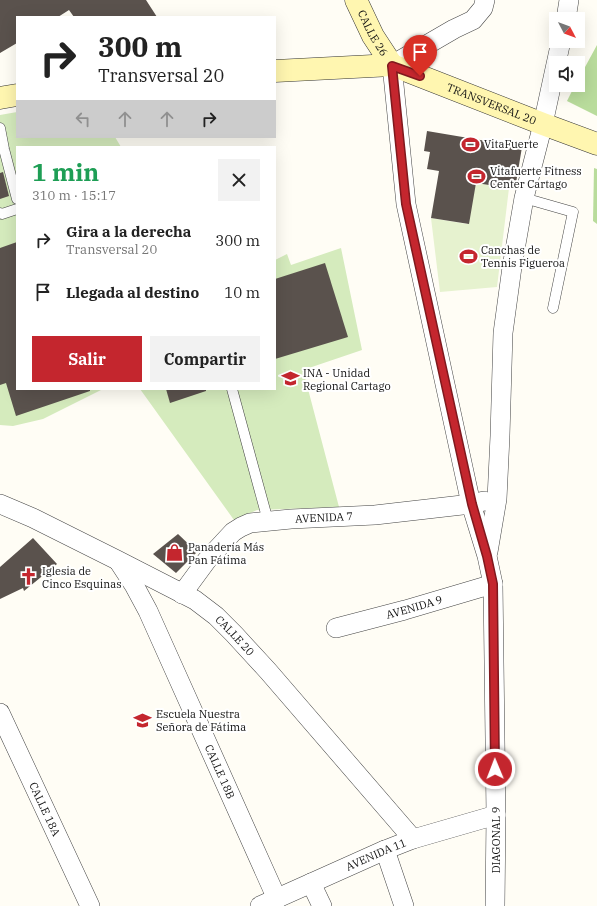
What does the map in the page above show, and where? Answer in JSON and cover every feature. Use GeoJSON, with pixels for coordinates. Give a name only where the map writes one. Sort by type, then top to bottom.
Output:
{"type":"FeatureCollection","features":[{"type":"Feature","properties":{"kind":"main road","name":"CALLE 26"},"geometry":{"type":"LineString","coordinates":[[356,0],[373,36],[392,66]]}},
{"type":"Feature","properties":{"kind":"main road","name":"TRANSVERSAL 20"},"geometry":{"type":"LineString","coordinates":[[276,71],[392,66],[597,144]]}},
{"type":"Feature","properties":{"kind":"main road"},"geometry":{"type":"LineString","coordinates":[[0,98],[16,95]]}},
{"type":"Feature","properties":{"kind":"street"},"geometry":{"type":"LineString","coordinates":[[392,66],[454,29],[473,20],[483,8],[485,0]]}},
{"type":"Feature","properties":{"kind":"street"},"geometry":{"type":"LineString","coordinates":[[567,12],[569,0]]}},
{"type":"Feature","properties":{"kind":"street"},"geometry":{"type":"LineString","coordinates":[[487,556],[497,499],[503,333],[512,267],[524,198],[559,48]]}},
{"type":"Feature","properties":{"kind":"street","name":"DIAGONAL 9"},"geometry":{"type":"LineString","coordinates":[[392,66],[406,204],[472,504],[487,556],[493,584],[496,906]]}},
{"type":"Feature","properties":{"kind":"street","name":"AVENIDA 7"},"geometry":{"type":"LineString","coordinates":[[182,594],[207,560],[233,532],[250,523],[291,519],[375,515],[472,504],[497,499]]}},
{"type":"Feature","properties":{"kind":"street","name":"CALLE 20"},"geometry":{"type":"LineString","coordinates":[[0,504],[33,518],[195,600],[216,616],[268,671],[413,839]]}},
{"type":"Feature","properties":{"kind":"street","name":"CALLE 18B"},"geometry":{"type":"LineString","coordinates":[[117,560],[134,585],[148,610],[269,902]]}},
{"type":"Feature","properties":{"kind":"street","name":"AVENIDA 9"},"geometry":{"type":"LineString","coordinates":[[336,628],[493,584]]}},
{"type":"Feature","properties":{"kind":"street","name":"CALLE 18A"},"geometry":{"type":"LineString","coordinates":[[0,713],[90,906]]}},
{"type":"Feature","properties":{"kind":"street","name":"AVENIDA 11"},"geometry":{"type":"LineString","coordinates":[[269,902],[311,882],[413,839],[496,815]]}},
{"type":"Feature","properties":{"kind":"street"},"geometry":{"type":"LineString","coordinates":[[385,850],[404,906]]}},
{"type":"Feature","properties":{"kind":"street"},"geometry":{"type":"LineString","coordinates":[[311,882],[322,906]]}},
{"type":"Feature","properties":{"kind":"lane"},"geometry":{"type":"LineString","coordinates":[[0,128],[2,150],[16,196]]}},
{"type":"Feature","properties":{"kind":"lane"},"geometry":{"type":"LineString","coordinates":[[524,198],[573,212],[553,308]]}},
{"type":"Feature","properties":{"kind":"lane"},"geometry":{"type":"LineString","coordinates":[[0,213],[2,214],[16,209]]}},
{"type":"Feature","properties":{"kind":"lane"},"geometry":{"type":"LineString","coordinates":[[232,390],[268,521]]}},
{"type":"Feature","properties":{"kind":"green space"},"geometry":{"type":"Polygon","coordinates":[[[597,45],[597,116],[567,101],[572,92],[585,92],[585,67],[597,45]]]}},
{"type":"Feature","properties":{"kind":"green space"},"geometry":{"type":"Polygon","coordinates":[[[16,112],[16,138],[116,138],[120,146],[16,146],[16,390],[101,390],[43,419],[13,426],[0,425],[0,115],[16,112]]]}},
{"type":"Feature","properties":{"kind":"green space"},"geometry":{"type":"Polygon","coordinates":[[[594,168],[597,169],[597,224],[593,221],[594,168]]]}},
{"type":"Feature","properties":{"kind":"green space","name":"Canchas de Tennis Figueroa"},"geometry":{"type":"Polygon","coordinates":[[[476,183],[509,188],[497,287],[440,292],[431,218],[467,224],[476,183]]]}},
{"type":"Feature","properties":{"kind":"green space","name":"INA - Unidad Regional Cartago"},"geometry":{"type":"Polygon","coordinates":[[[341,248],[362,350],[303,370],[339,507],[257,510],[234,520],[141,390],[276,390],[276,260],[287,254],[291,265],[341,248]]]}},
{"type":"Feature","properties":{"kind":"building"},"geometry":{"type":"Polygon","coordinates":[[[0,0],[146,0],[156,16],[73,16],[69,10],[60,16],[16,16],[16,44],[0,53],[0,0]]]}},
{"type":"Feature","properties":{"kind":"building","name":"Vitafuerte Fitness Center Cartago"},"geometry":{"type":"Polygon","coordinates":[[[427,131],[522,147],[515,189],[476,183],[469,224],[431,218],[439,171],[427,169],[430,152],[424,151],[427,131]]]}},
{"type":"Feature","properties":{"kind":"building"},"geometry":{"type":"Polygon","coordinates":[[[3,172],[9,196],[0,199],[0,173],[3,172]]]}},
{"type":"Feature","properties":{"kind":"building"},"geometry":{"type":"Polygon","coordinates":[[[16,242],[16,390],[90,391],[16,416],[6,383],[0,385],[0,248],[16,242]]]}},
{"type":"Feature","properties":{"kind":"building"},"geometry":{"type":"Polygon","coordinates":[[[325,263],[348,337],[276,359],[276,279],[325,263]]]}},
{"type":"Feature","properties":{"kind":"building"},"geometry":{"type":"Polygon","coordinates":[[[166,390],[206,390],[206,391],[170,403],[166,390]]]}},
{"type":"Feature","properties":{"kind":"building","name":"Panadería Más Pan Fátima"},"geometry":{"type":"Polygon","coordinates":[[[178,534],[197,552],[176,573],[153,554],[178,534]]]}},
{"type":"Feature","properties":{"kind":"building","name":"Iglesia de Cinco Esquinas"},"geometry":{"type":"Polygon","coordinates":[[[33,538],[57,564],[24,591],[23,588],[0,599],[0,567],[33,538]]]}},
{"type":"Feature","properties":{"kind":"place","name":"VitaFuerte"},"geometry":{"type":"Point","coordinates":[471,144]}},
{"type":"Feature","properties":{"kind":"place","name":"Vitafuerte Fitness Center Cartago"},"geometry":{"type":"Point","coordinates":[477,177]}},
{"type":"Feature","properties":{"kind":"place","name":"Canchas de Tennis Figueroa"},"geometry":{"type":"Point","coordinates":[468,256]}},
{"type":"Feature","properties":{"kind":"place","name":"INA - Unidad Regional Cartago"},"geometry":{"type":"Point","coordinates":[290,379]}},
{"type":"Feature","properties":{"kind":"place","name":"Panadería Más Pan Fátima"},"geometry":{"type":"Point","coordinates":[175,553]}},
{"type":"Feature","properties":{"kind":"place","name":"Iglesia de Cinco Esquinas"},"geometry":{"type":"Point","coordinates":[29,577]}},
{"type":"Feature","properties":{"kind":"place","name":"Escuela Nuestra Señora de Fátima"},"geometry":{"type":"Point","coordinates":[143,720]}},
{"type":"Feature","properties":{"kind":"route"},"geometry":{"type":"LineString","coordinates":[[420,76],[392,66],[406,204],[472,504],[487,556],[493,584],[495,769]]}}]}
